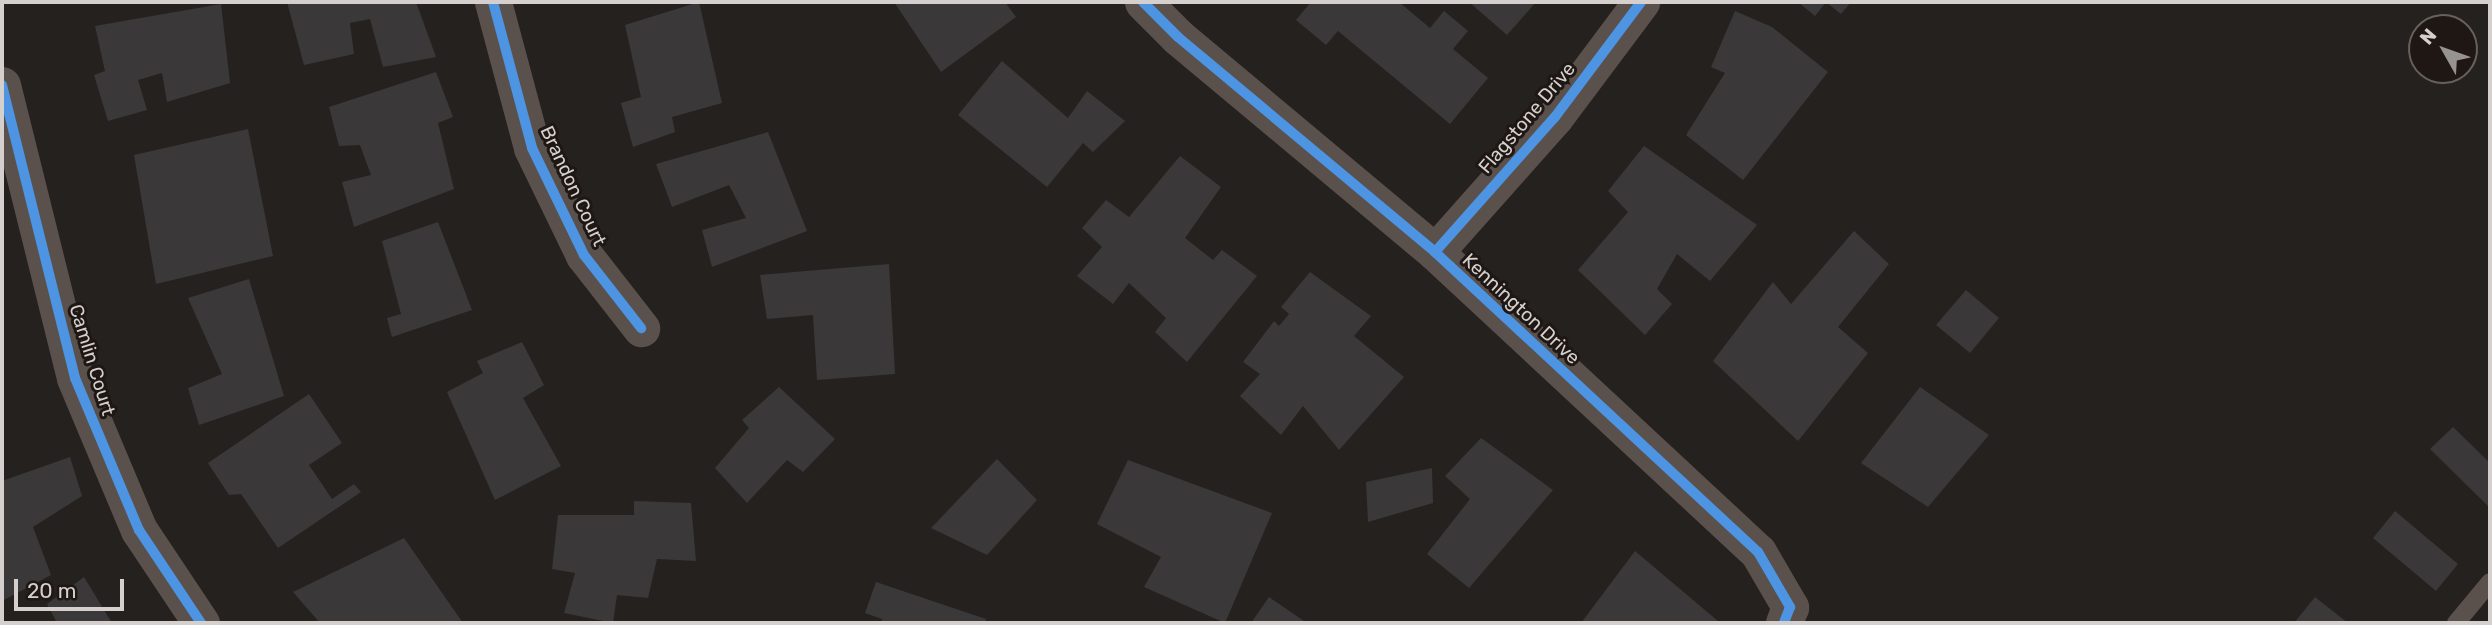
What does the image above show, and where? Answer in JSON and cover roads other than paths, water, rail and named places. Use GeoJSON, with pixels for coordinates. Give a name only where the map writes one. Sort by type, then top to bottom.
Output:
{"type":"FeatureCollection","features":[{"type":"Feature","properties":{"kind":"street","name":"Brandon Court"},"geometry":{"type":"LineString","coordinates":[[493,2],[532,148],[584,255],[641,328]]}},
{"type":"Feature","properties":{"kind":"street","name":"Kennington Drive"},"geometry":{"type":"LineString","coordinates":[[1143,2],[1178,37],[1435,252],[1758,552],[1787,615]]}},
{"type":"Feature","properties":{"kind":"street","name":"Flagstone Drive"},"geometry":{"type":"LineString","coordinates":[[1435,252],[1555,117],[1641,2]]}},
{"type":"Feature","properties":{"kind":"street","name":"Camlin Court"},"geometry":{"type":"LineString","coordinates":[[2,85],[75,378],[139,530],[201,623]]}},
{"type":"Feature","properties":{"kind":"lane"},"geometry":{"type":"LineString","coordinates":[[2456,623],[2490,582]]}}]}
